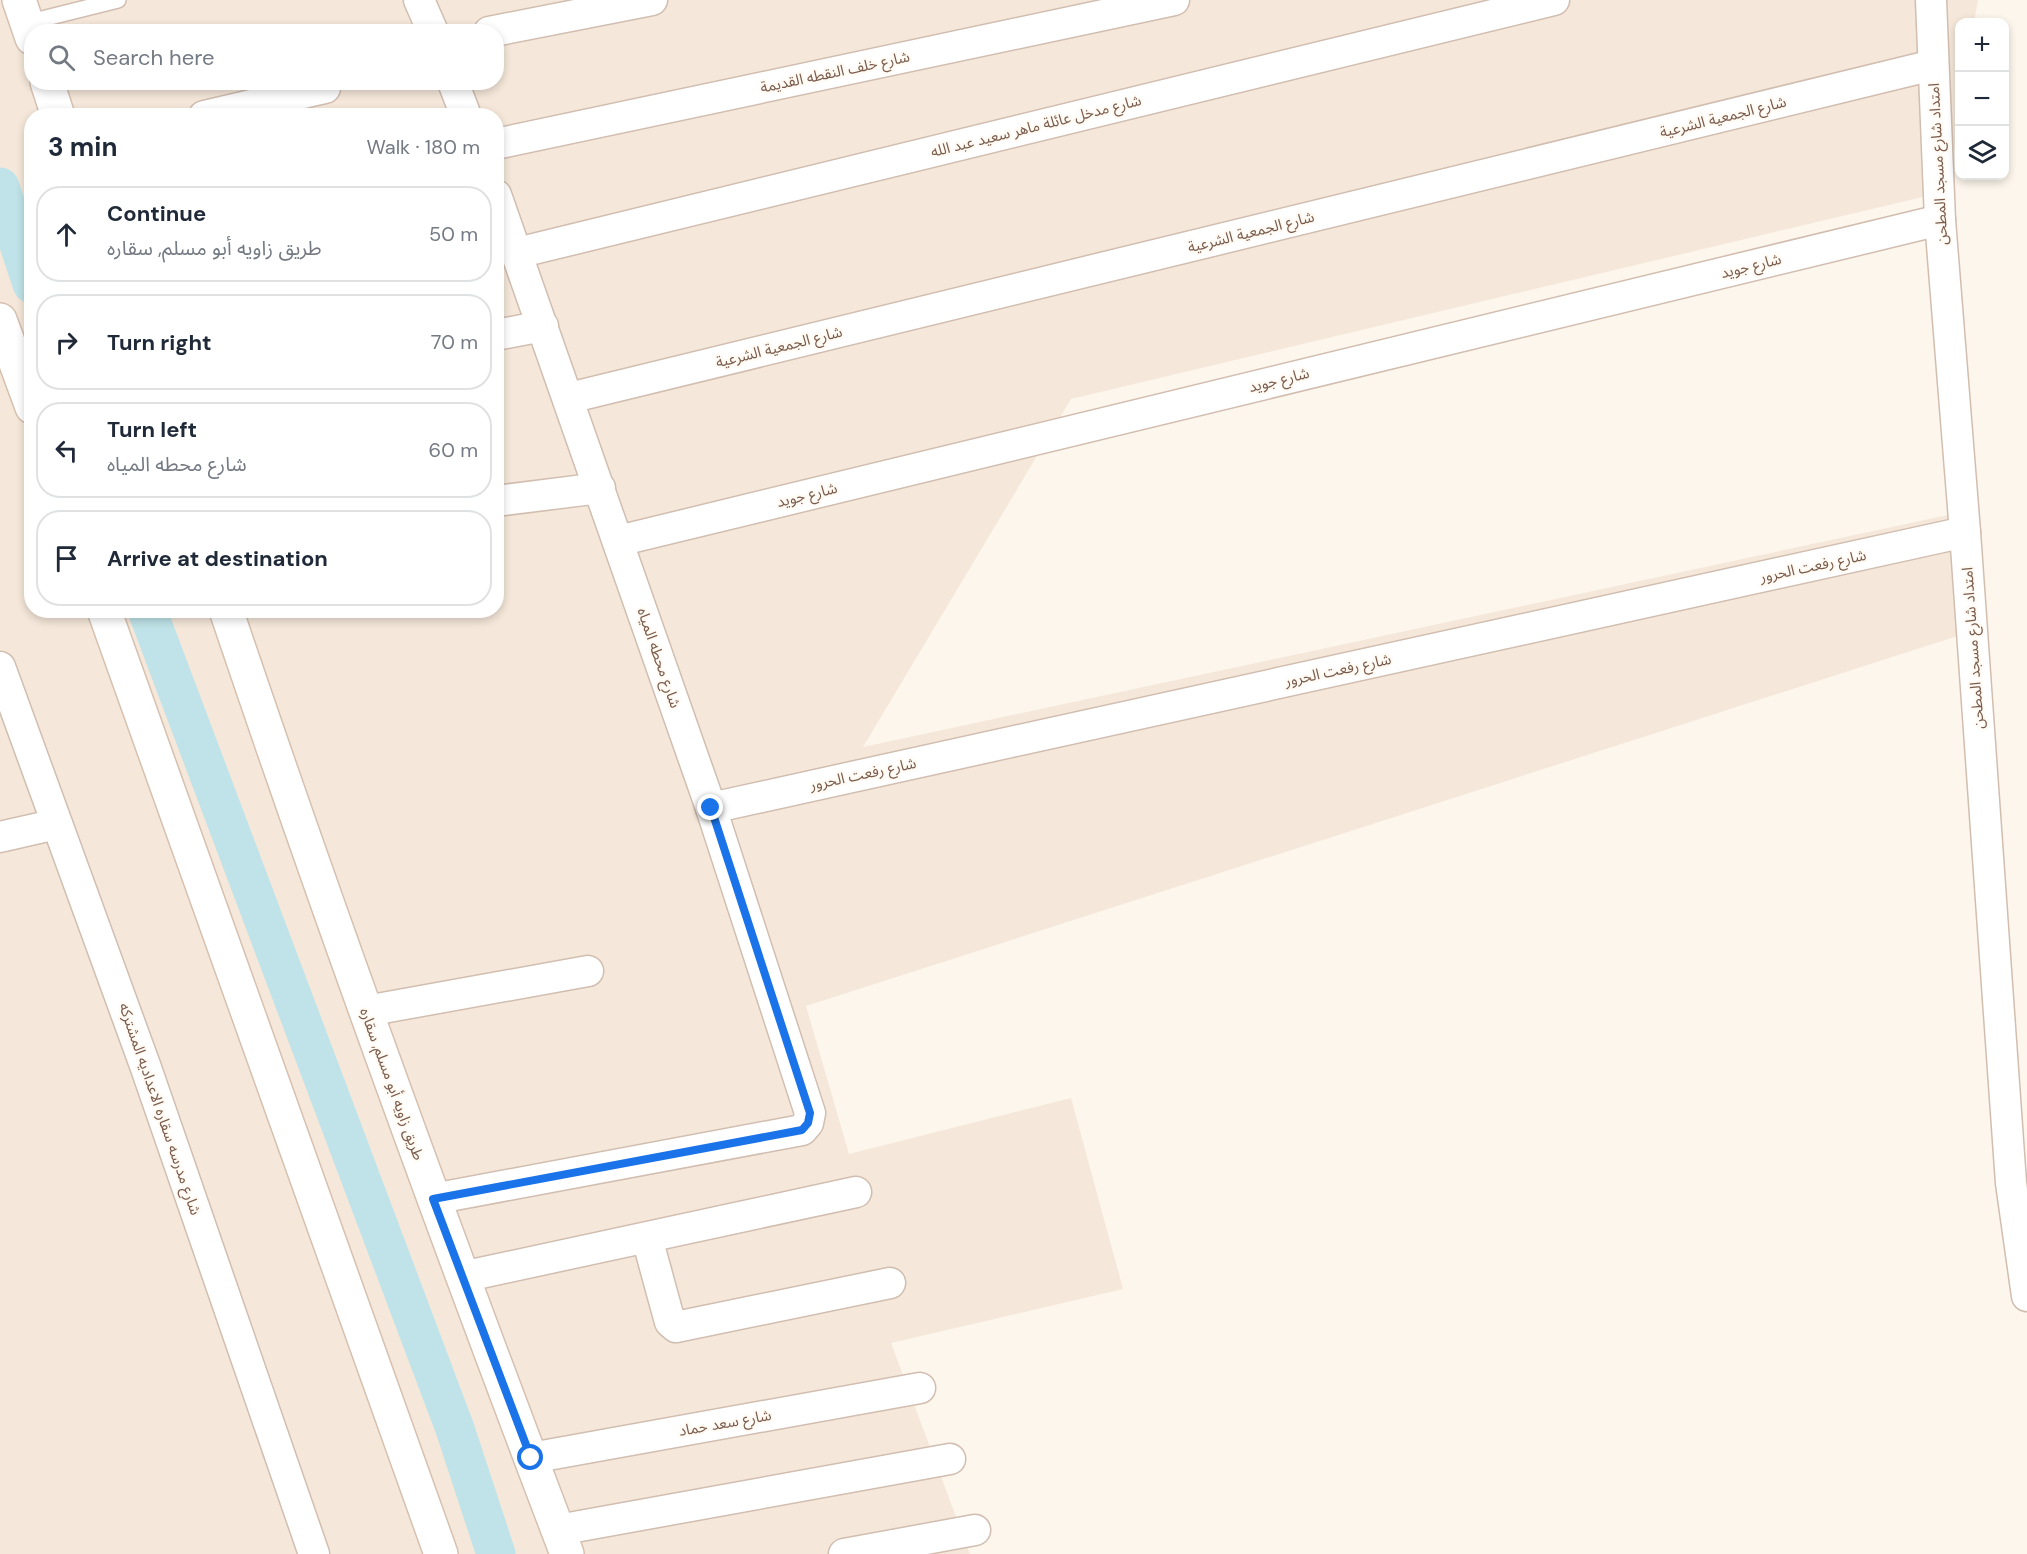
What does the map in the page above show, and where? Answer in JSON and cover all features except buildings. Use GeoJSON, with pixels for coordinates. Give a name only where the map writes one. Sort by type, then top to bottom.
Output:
{"type":"FeatureCollection","features":[{"type":"Feature","properties":{"kind":"street"},"geometry":{"type":"LineString","coordinates":[[419,0],[430,24]]}},
{"type":"Feature","properties":{"kind":"street"},"geometry":{"type":"LineString","coordinates":[[504,29],[652,0]]}},
{"type":"Feature","properties":{"kind":"street","name":"شارع خلف النقطه القديمة"},"geometry":{"type":"LineString","coordinates":[[504,142],[1174,0]]}},
{"type":"Feature","properties":{"kind":"street","name":"شارع مدخل عائلة ماهر سعيد عبد الله"},"geometry":{"type":"LineString","coordinates":[[518,253],[1554,0]]}},
{"type":"Feature","properties":{"kind":"street","name":"امتداد شارع مسجد المطحن"},"geometry":{"type":"LineString","coordinates":[[1931,0],[1940,220],[1965,532],[2011,1183],[2027,1296]]}},
{"type":"Feature","properties":{"kind":"street","name":"شارع الجمعية الشرعية"},"geometry":{"type":"LineString","coordinates":[[569,398],[1934,65]]}},
{"type":"Feature","properties":{"kind":"street"},"geometry":{"type":"LineString","coordinates":[[50,90],[55,108]]}},
{"type":"Feature","properties":{"kind":"street"},"geometry":{"type":"LineString","coordinates":[[239,108],[316,90]]}},
{"type":"Feature","properties":{"kind":"street"},"geometry":{"type":"LineString","coordinates":[[456,90],[463,108]]}},
{"type":"Feature","properties":{"kind":"street","name":"شارع محطه المياه"},"geometry":{"type":"LineString","coordinates":[[433,1199],[802,1130],[808,1123],[810,1113],[711,808],[504,216]]}},
{"type":"Feature","properties":{"kind":"street","name":"شارع جويد"},"geometry":{"type":"LineString","coordinates":[[618,541],[1940,220]]}},
{"type":"Feature","properties":{"kind":"street"},"geometry":{"type":"LineString","coordinates":[[0,320],[24,385]]}},
{"type":"Feature","properties":{"kind":"street"},"geometry":{"type":"LineString","coordinates":[[504,334],[543,326]]}},
{"type":"Feature","properties":{"kind":"street"},"geometry":{"type":"LineString","coordinates":[[504,500],[600,488]]}},
{"type":"Feature","properties":{"kind":"street","name":"شارع رفعت الحرور"},"geometry":{"type":"LineString","coordinates":[[711,808],[1965,532]]}},
{"type":"Feature","properties":{"kind":"street"},"geometry":{"type":"LineString","coordinates":[[107,618],[441,1554]]}},
{"type":"Feature","properties":{"kind":"street","name":"طريق زاويه أبو مسلم, سقاره"},"geometry":{"type":"LineString","coordinates":[[228,618],[294,811],[433,1199],[562,1542]]}},
{"type":"Feature","properties":{"kind":"street","name":"شارع مدرسه سقاره الاعداديه المشتركه"},"geometry":{"type":"LineString","coordinates":[[0,667],[146,1068],[314,1554]]}},
{"type":"Feature","properties":{"kind":"street"},"geometry":{"type":"LineString","coordinates":[[0,837],[57,824]]}},
{"type":"Feature","properties":{"kind":"street"},"geometry":{"type":"LineString","coordinates":[[366,1011],[588,971]]}},
{"type":"Feature","properties":{"kind":"street"},"geometry":{"type":"LineString","coordinates":[[462,1277],[856,1192]]}},
{"type":"Feature","properties":{"kind":"street"},"geometry":{"type":"LineString","coordinates":[[646,1238],[670,1322],[676,1327],[890,1283]]}},
{"type":"Feature","properties":{"kind":"street","name":"شارع سعد حماد"},"geometry":{"type":"LineString","coordinates":[[531,1458],[920,1388]]}},
{"type":"Feature","properties":{"kind":"street"},"geometry":{"type":"LineString","coordinates":[[562,1542],[950,1459]]}},
{"type":"Feature","properties":{"kind":"street"},"geometry":{"type":"LineString","coordinates":[[844,1554],[975,1530]]}},
{"type":"Feature","properties":{"kind":"lane"},"geometry":{"type":"LineString","coordinates":[[25,20],[118,0]]}},
{"type":"Feature","properties":{"kind":"shaded area"},"geometry":{"type":"Polygon","coordinates":[[[0,0],[1978,0],[1975,18],[1955,18],[1955,144],[1948,191],[1071,399],[863,747],[1948,515],[1970,632],[806,1006],[849,1154],[1071,1098],[1123,1289],[891,1343],[970,1554],[0,1554],[0,0]]]}},
{"type":"Feature","properties":{"kind":"waterway"},"geometry":{"type":"LineString","coordinates":[[0,187],[24,260]]}},
{"type":"Feature","properties":{"kind":"waterway"},"geometry":{"type":"LineString","coordinates":[[150,618],[455,1429],[496,1554]]}},
{"type":"Feature","properties":{"kind":"route"},"geometry":{"type":"LineString","coordinates":[[531,1458],[433,1199],[802,1130],[808,1123],[810,1113],[711,808]]}}]}
